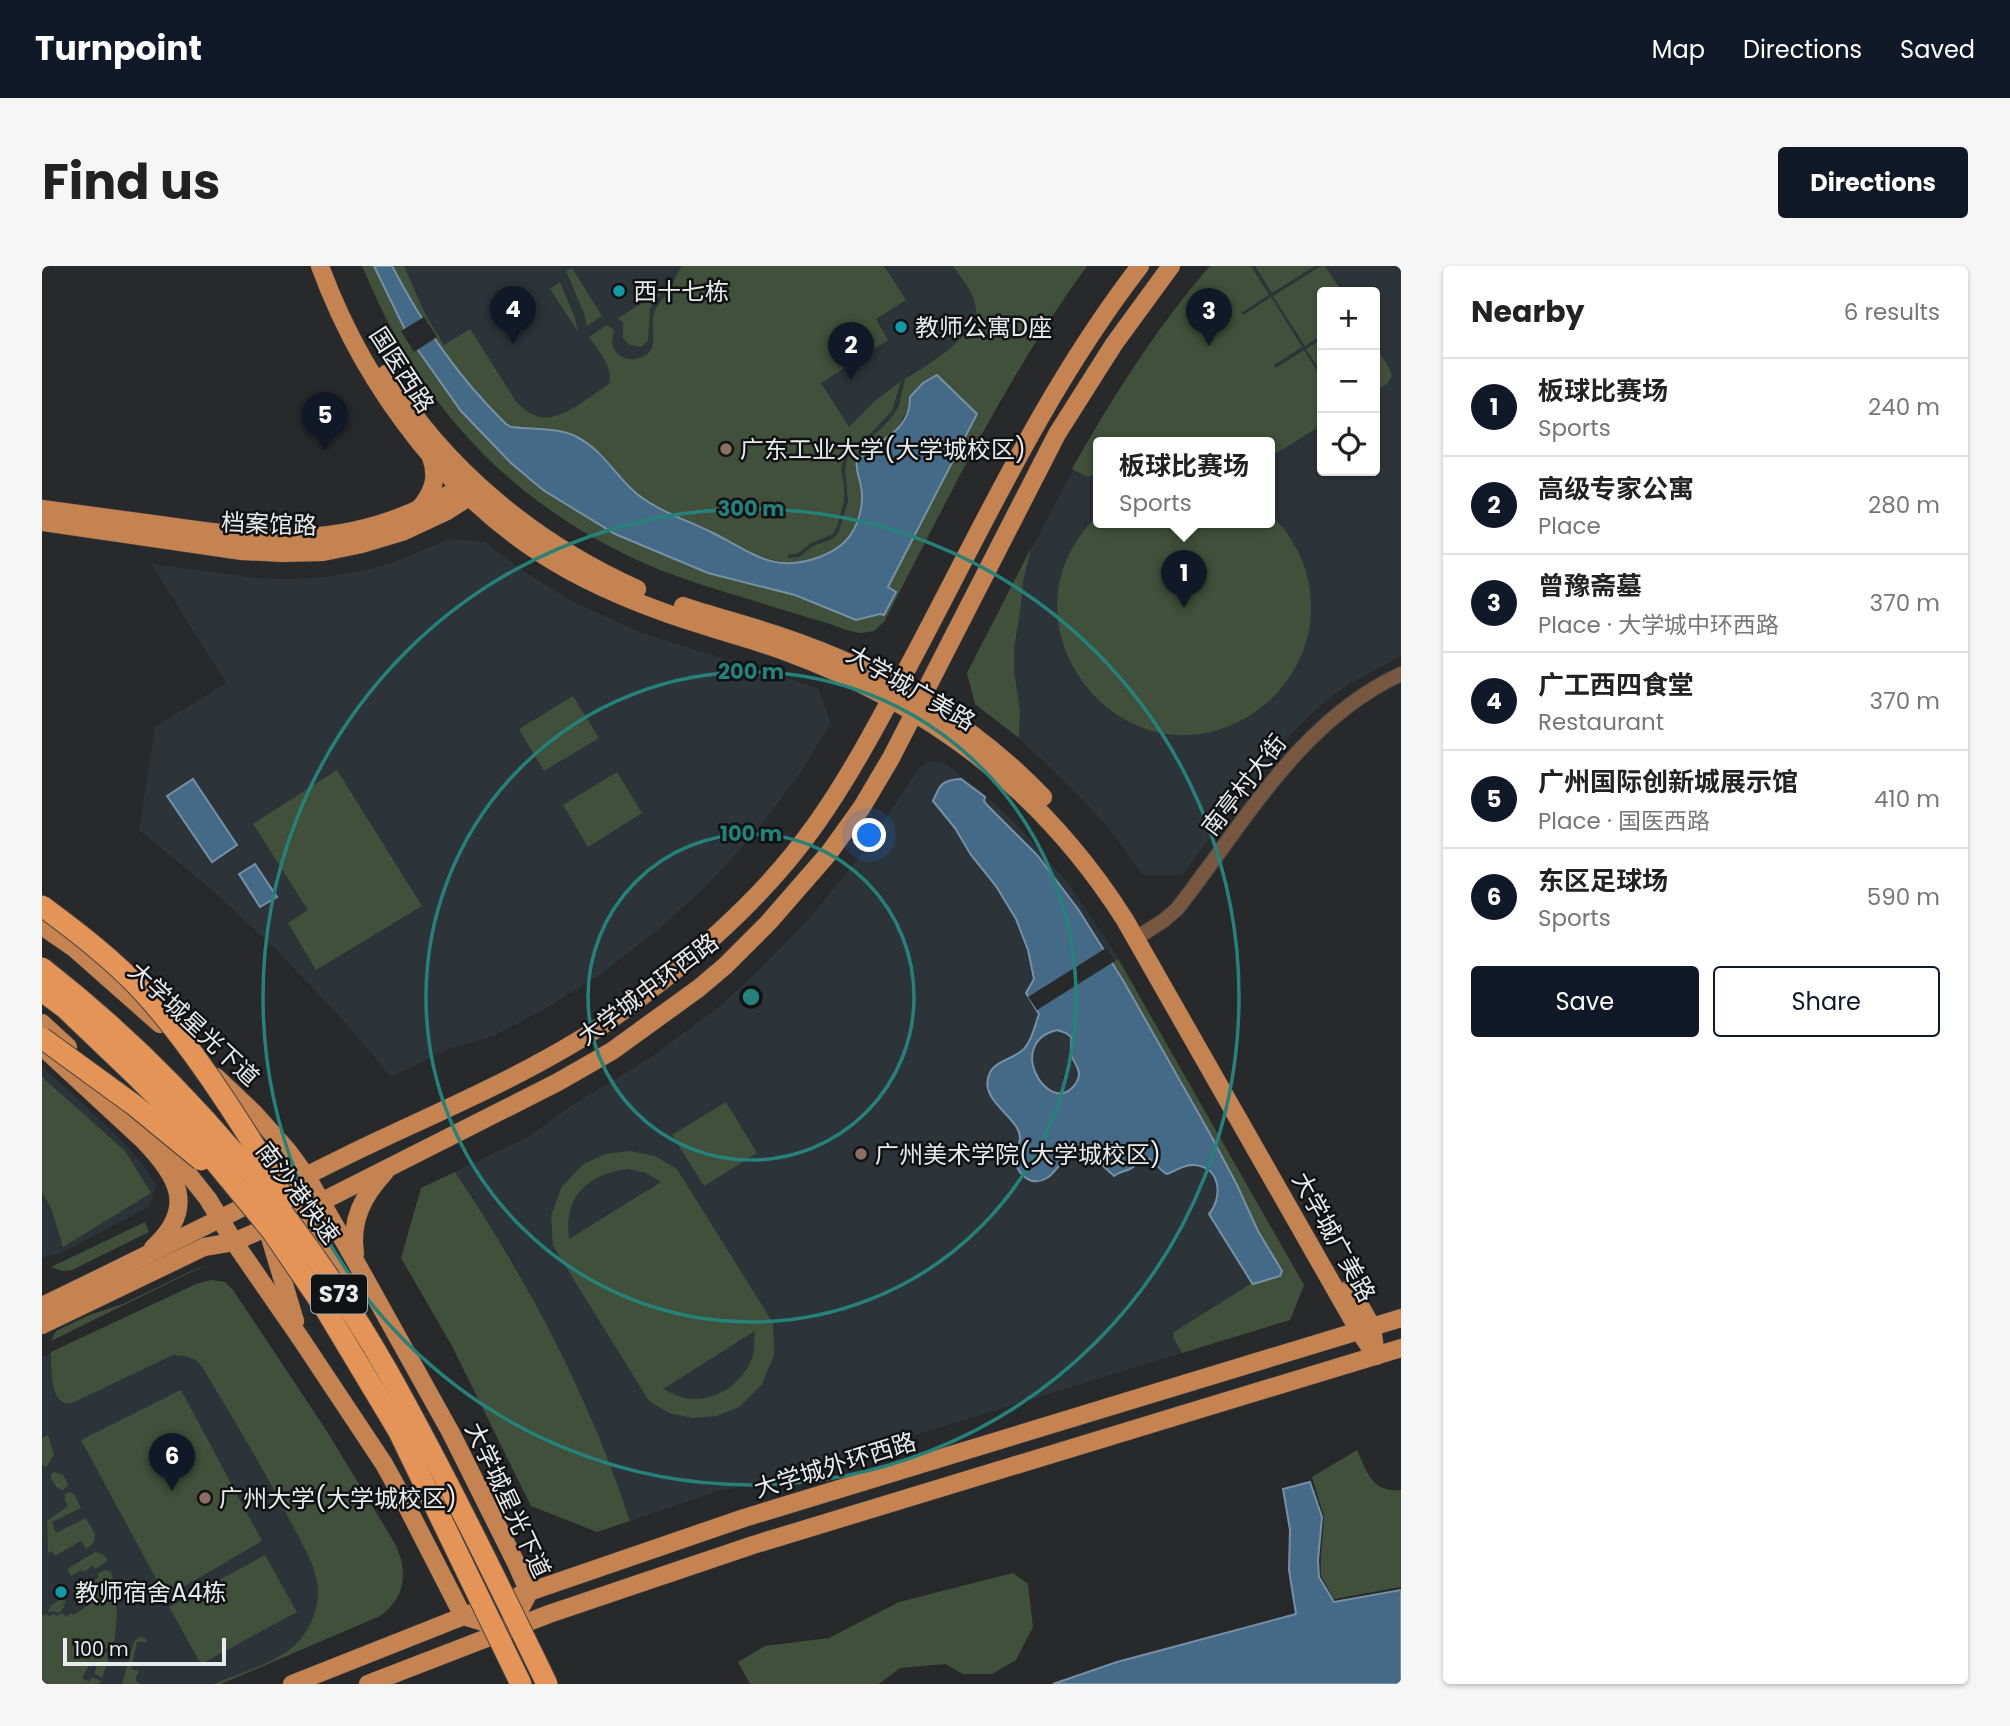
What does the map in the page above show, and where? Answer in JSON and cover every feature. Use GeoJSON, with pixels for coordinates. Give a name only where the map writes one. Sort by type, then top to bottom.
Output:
{"type":"FeatureCollection","features":[{"type":"Feature","properties":{"kind":"highway"},"geometry":{"type":"LineString","coordinates":[[42,906],[117,967],[164,1017],[208,1075],[254,1144],[276,1182],[304,1243]]}},
{"type":"Feature","properties":{"kind":"highway","name":"南沙港快速"},"geometry":{"type":"LineString","coordinates":[[42,968],[120,1035],[209,1124],[251,1173],[304,1243],[400,1394],[547,1684]]}},
{"type":"Feature","properties":{"kind":"highway","name":"南沙港快速"},"geometry":{"type":"LineString","coordinates":[[42,991],[65,1008],[184,1124],[272,1231],[326,1310],[391,1419],[521,1684]]}},
{"type":"Feature","properties":{"kind":"highway"},"geometry":{"type":"LineString","coordinates":[[42,1038],[134,1105],[244,1196]]}},
{"type":"Feature","properties":{"kind":"main road","name":"国医西路"},"geometry":{"type":"LineString","coordinates":[[320,266],[342,319],[390,403],[427,449],[471,488]]}},
{"type":"Feature","properties":{"kind":"main road","name":"国医西路"},"geometry":{"type":"LineString","coordinates":[[331,266],[354,320],[397,391],[471,488]]}},
{"type":"Feature","properties":{"kind":"main road","name":"大学城中环西路"},"geometry":{"type":"LineString","coordinates":[[42,1306],[221,1219],[244,1196],[282,1188],[307,1177],[580,1040],[611,1020],[681,966],[740,914],[790,858],[819,820],[865,746],[1009,471],[1060,382],[1140,266]]}},
{"type":"Feature","properties":{"kind":"main road","name":"大学城中环西路"},"geometry":{"type":"LineString","coordinates":[[42,1325],[204,1247],[234,1242],[299,1213],[584,1068],[654,1021],[725,966],[795,894],[862,807],[891,758],[1057,434],[1114,344],[1171,266]]}},
{"type":"Feature","properties":{"kind":"main road"},"geometry":{"type":"LineString","coordinates":[[418,510],[434,483],[434,467],[427,449]]}},
{"type":"Feature","properties":{"kind":"main road","name":"档案馆路"},"geometry":{"type":"LineString","coordinates":[[42,509],[230,535],[296,539],[355,532],[377,526],[471,488]]}},
{"type":"Feature","properties":{"kind":"main road","name":"档案馆路"},"geometry":{"type":"LineString","coordinates":[[42,522],[242,551],[312,553],[362,544],[434,518],[471,488]]}},
{"type":"Feature","properties":{"kind":"main road","name":"大学城广美路"},"geometry":{"type":"LineString","coordinates":[[471,488],[556,547],[617,580],[665,600],[799,643],[918,706],[983,759],[1041,812],[1141,935],[1350,1301],[1376,1356]]}},
{"type":"Feature","properties":{"kind":"main road","name":"大学城星光下道"},"geometry":{"type":"LineString","coordinates":[[42,926],[74,948],[140,1005],[254,1113],[307,1177],[451,1433],[529,1592],[509,1630]]}},
{"type":"Feature","properties":{"kind":"main road"},"geometry":{"type":"LineString","coordinates":[[42,974],[114,1041],[182,1111],[223,1162],[267,1228],[301,1339]]}},
{"type":"Feature","properties":{"kind":"main road"},"geometry":{"type":"LineString","coordinates":[[42,1023],[148,1126],[196,1183],[384,1464],[463,1616],[509,1630]]}},
{"type":"Feature","properties":{"kind":"main road"},"geometry":{"type":"LineString","coordinates":[[182,1045],[337,1272],[400,1384],[451,1433]]}},
{"type":"Feature","properties":{"kind":"main road"},"geometry":{"type":"LineString","coordinates":[[42,1046],[155,1153],[173,1178],[179,1195],[176,1214],[158,1243],[143,1257]]}},
{"type":"Feature","properties":{"kind":"main road"},"geometry":{"type":"LineString","coordinates":[[357,1264],[353,1242],[357,1214],[368,1191],[392,1165]]}},
{"type":"Feature","properties":{"kind":"main road"},"geometry":{"type":"LineString","coordinates":[[1330,1340],[1343,1324],[1350,1301],[1376,1316],[1397,1319]]}},
{"type":"Feature","properties":{"kind":"main road"},"geometry":{"type":"LineString","coordinates":[[1397,1319],[1389,1322],[1384,1331],[1385,1340],[1392,1347],[1401,1348]]}},
{"type":"Feature","properties":{"kind":"main road","name":"大学城外环西路"},"geometry":{"type":"LineString","coordinates":[[292,1684],[463,1616],[744,1518],[1397,1319]]}},
{"type":"Feature","properties":{"kind":"main road"},"geometry":{"type":"LineString","coordinates":[[368,1684],[622,1589],[753,1545],[1401,1348]]}},
{"type":"Feature","properties":{"kind":"main road"},"geometry":{"type":"LineString","coordinates":[[436,1561],[450,1566],[468,1566],[489,1552],[499,1530]]}},
{"type":"Feature","properties":{"kind":"street","name":"南亭村大街"},"geometry":{"type":"LineString","coordinates":[[1141,935],[1177,909],[1282,769],[1311,736],[1354,701],[1401,674]]}},
{"type":"Feature","properties":{"kind":"shaded area","name":"广东工业大学(大学城校区)"},"geometry":{"type":"Polygon","coordinates":[[[362,266],[1087,266],[1046,323],[1002,396],[884,622],[874,631],[862,633],[718,590],[655,568],[593,538],[555,513],[486,457],[433,397],[386,321],[362,266]]]}},
{"type":"Feature","properties":{"kind":"shaded area","name":"广东工业大学(大学城校区)"},"geometry":{"type":"Polygon","coordinates":[[[1210,266],[1401,266],[1401,656],[1348,685],[1305,720],[1263,768],[1182,875],[1143,875],[1106,825],[1072,789],[1019,738],[975,704],[967,673],[1097,427],[1154,338],[1210,266]]]}},
{"type":"Feature","properties":{"kind":"shaded area"},"geometry":{"type":"Polygon","coordinates":[[[449,539],[485,542],[522,570],[570,600],[639,632],[818,688],[831,723],[799,775],[752,837],[704,888],[658,930],[598,976],[543,1010],[493,1036],[446,1050],[391,1077],[342,1019],[277,951],[212,890],[139,830],[155,727],[226,683],[151,564],[258,578],[325,577],[392,563],[449,539]]]}},
{"type":"Feature","properties":{"kind":"shaded area","name":"广州美术学院(大学城校区)"},"geometry":{"type":"Polygon","coordinates":[[[937,761],[946,764],[977,788],[1023,831],[1069,884],[1118,957],[1304,1285],[1290,1320],[749,1486],[721,1490],[630,1521],[590,1416],[559,1348],[513,1262],[455,1172],[529,1136],[569,1107],[648,1059],[717,1008],[806,922],[864,852],[918,769],[926,763],[937,761]]]}},
{"type":"Feature","properties":{"kind":"shaded area"},"geometry":{"type":"Polygon","coordinates":[[[42,1066],[116,1135],[145,1167],[156,1186],[149,1207],[59,1254],[42,1257],[42,1066]]]}},
{"type":"Feature","properties":{"kind":"shaded area","name":"广州大学(大学城校区)"},"geometry":{"type":"Polygon","coordinates":[[[211,1280],[225,1282],[233,1290],[353,1474],[400,1554],[404,1573],[400,1593],[380,1616],[221,1684],[42,1684],[42,1357],[196,1284],[211,1280]]]}},
{"type":"Feature","properties":{"kind":"green space"},"geometry":{"type":"Polygon","coordinates":[[[362,266],[374,266],[408,336],[461,411],[511,463],[543,490],[615,534],[708,573],[795,595],[856,619],[883,615],[896,591],[888,588],[977,415],[937,376],[923,383],[898,427],[885,440],[861,456],[856,467],[862,495],[856,524],[847,540],[831,552],[791,565],[749,553],[658,508],[636,494],[601,453],[576,437],[561,432],[511,427],[506,424],[443,350],[392,266],[404,266],[426,316],[444,345],[470,329],[517,403],[534,415],[548,417],[567,412],[609,384],[607,366],[589,337],[607,325],[614,330],[613,345],[619,355],[635,359],[649,352],[653,341],[655,311],[682,266],[884,266],[906,300],[876,319],[888,340],[821,383],[849,427],[876,400],[901,381],[892,411],[871,433],[851,447],[844,458],[841,469],[844,502],[833,534],[811,543],[797,554],[788,555],[788,558],[799,557],[813,546],[838,534],[848,501],[845,469],[848,457],[892,417],[899,406],[905,379],[948,350],[974,321],[974,299],[953,266],[1087,266],[1004,395],[884,622],[874,631],[862,633],[664,571],[587,534],[544,506],[470,440],[438,401],[410,360],[362,266]]]}},
{"type":"Feature","properties":{"kind":"green space"},"geometry":{"type":"Polygon","coordinates":[[[1210,266],[1251,266],[1269,295],[1241,313],[1243,315],[1271,297],[1302,347],[1274,365],[1276,368],[1304,350],[1317,371],[1317,428],[1275,454],[1275,437],[1093,437],[1093,474],[1088,477],[1072,469],[1136,364],[1171,314],[1210,266]]]}},
{"type":"Feature","properties":{"kind":"green space"},"geometry":{"type":"Polygon","coordinates":[[[1255,266],[1315,266],[1272,293],[1255,266]]]}},
{"type":"Feature","properties":{"kind":"green space"},"geometry":{"type":"Polygon","coordinates":[[[1321,266],[1325,266],[1339,287],[1317,287],[1317,338],[1305,346],[1273,296],[1321,266]]]}},
{"type":"Feature","properties":{"kind":"green space"},"geometry":{"type":"Polygon","coordinates":[[[572,268],[602,316],[587,326],[566,271],[572,268]]]}},
{"type":"Feature","properties":{"kind":"green space"},"geometry":{"type":"Polygon","coordinates":[[[560,282],[575,318],[578,332],[550,289],[560,282]]]}},
{"type":"Feature","properties":{"kind":"green space"},"geometry":{"type":"Polygon","coordinates":[[[664,289],[650,309],[648,341],[641,347],[630,345],[623,338],[623,323],[618,318],[664,289]]]}},
{"type":"Feature","properties":{"kind":"green space"},"geometry":{"type":"Polygon","coordinates":[[[1317,342],[1317,366],[1306,349],[1317,342]]]}},
{"type":"Feature","properties":{"kind":"green space"},"geometry":{"type":"Polygon","coordinates":[[[1380,353],[1392,376],[1380,389],[1380,353]]]}},
{"type":"Feature","properties":{"kind":"green space"},"geometry":{"type":"Polygon","coordinates":[[[1275,519],[1299,553],[1309,582],[1311,614],[1302,653],[1285,684],[1259,709],[1211,732],[1164,734],[1122,718],[1088,688],[1065,650],[1057,605],[1067,559],[1093,522],[1093,528],[1275,528],[1275,519]]]}},
{"type":"Feature","properties":{"kind":"green space"},"geometry":{"type":"Polygon","coordinates":[[[1031,548],[1023,582],[1014,648],[1014,671],[1020,711],[1019,738],[975,704],[967,673],[1031,548]]]}},
{"type":"Feature","properties":{"kind":"green space"},"geometry":{"type":"Polygon","coordinates":[[[573,696],[599,738],[544,771],[519,729],[573,696]]]}},
{"type":"Feature","properties":{"kind":"green space"},"geometry":{"type":"Polygon","coordinates":[[[337,770],[422,906],[316,970],[288,923],[308,910],[253,824],[337,770]]]}},
{"type":"Feature","properties":{"kind":"green space"},"geometry":{"type":"Polygon","coordinates":[[[617,772],[642,813],[588,847],[563,805],[617,772]]]}},
{"type":"Feature","properties":{"kind":"green space"},"geometry":{"type":"Polygon","coordinates":[[[1118,959],[1304,1285],[1290,1320],[1182,1353],[1173,1337],[1174,1332],[1252,1283],[1279,1276],[1282,1271],[1258,1231],[1209,1132],[1112,963],[1118,959]]]}},
{"type":"Feature","properties":{"kind":"green space"},"geometry":{"type":"Polygon","coordinates":[[[42,1077],[125,1151],[151,1193],[63,1247],[51,1208],[42,1192],[42,1077]]]}},
{"type":"Feature","properties":{"kind":"green space"},"geometry":{"type":"Polygon","coordinates":[[[726,1102],[757,1153],[704,1186],[672,1135],[726,1102]]]}},
{"type":"Feature","properties":{"kind":"green space"},"geometry":{"type":"Polygon","coordinates":[[[630,1151],[655,1156],[677,1169],[773,1323],[774,1355],[762,1384],[739,1407],[717,1416],[693,1418],[669,1413],[649,1401],[553,1246],[551,1216],[561,1188],[582,1165],[605,1154],[630,1151]],[[628,1169],[598,1177],[582,1189],[572,1206],[568,1222],[569,1239],[661,1182],[646,1173],[628,1169]],[[755,1331],[663,1389],[695,1399],[714,1395],[732,1386],[750,1363],[755,1331]]]}},
{"type":"Feature","properties":{"kind":"green space"},"geometry":{"type":"Polygon","coordinates":[[[455,1172],[511,1260],[561,1352],[601,1442],[630,1521],[597,1532],[531,1506],[452,1346],[401,1258],[421,1188],[455,1172]]]}},
{"type":"Feature","properties":{"kind":"green space"},"geometry":{"type":"Polygon","coordinates":[[[145,1222],[149,1232],[72,1270],[62,1271],[51,1267],[145,1222]]]}},
{"type":"Feature","properties":{"kind":"green space"},"geometry":{"type":"Polygon","coordinates":[[[212,1264],[51,1341],[56,1331],[89,1315],[123,1304],[191,1271],[212,1264]]]}},
{"type":"Feature","properties":{"kind":"green space"},"geometry":{"type":"Polygon","coordinates":[[[211,1280],[225,1282],[233,1290],[328,1433],[394,1542],[403,1572],[396,1600],[380,1616],[221,1684],[214,1684],[259,1666],[291,1648],[304,1635],[314,1616],[318,1587],[314,1569],[279,1500],[202,1367],[194,1359],[175,1354],[70,1404],[61,1401],[56,1395],[51,1363],[51,1352],[196,1284],[211,1280]]]}},
{"type":"Feature","properties":{"kind":"green space"},"geometry":{"type":"Polygon","coordinates":[[[181,1390],[262,1541],[166,1597],[81,1440],[181,1390]]]}},
{"type":"Feature","properties":{"kind":"green space"},"geometry":{"type":"Polygon","coordinates":[[[48,1435],[54,1455],[46,1468],[42,1464],[42,1438],[48,1435]]]}},
{"type":"Feature","properties":{"kind":"green space"},"geometry":{"type":"Polygon","coordinates":[[[1357,1450],[1368,1473],[1377,1484],[1391,1490],[1401,1490],[1401,1587],[1334,1599],[1321,1576],[1324,1517],[1312,1477],[1357,1450]]]}},
{"type":"Feature","properties":{"kind":"green space"},"geometry":{"type":"Polygon","coordinates":[[[54,1472],[63,1475],[68,1484],[61,1491],[51,1479],[54,1472]]]}},
{"type":"Feature","properties":{"kind":"green space"},"geometry":{"type":"Polygon","coordinates":[[[69,1492],[74,1494],[81,1508],[52,1522],[56,1533],[86,1518],[95,1538],[86,1549],[81,1541],[55,1556],[52,1551],[48,1553],[47,1521],[68,1506],[64,1495],[69,1492]]]}},
{"type":"Feature","properties":{"kind":"green space"},"geometry":{"type":"Polygon","coordinates":[[[95,1552],[104,1555],[106,1562],[95,1569],[92,1566],[71,1576],[67,1569],[95,1552]]]}},
{"type":"Feature","properties":{"kind":"green space"},"geometry":{"type":"Polygon","coordinates":[[[265,1555],[297,1612],[201,1664],[169,1607],[265,1555]]]}},
{"type":"Feature","properties":{"kind":"green space"},"geometry":{"type":"Polygon","coordinates":[[[105,1570],[111,1572],[116,1598],[114,1643],[104,1650],[99,1642],[92,1646],[97,1656],[112,1650],[102,1678],[94,1673],[97,1667],[90,1664],[82,1678],[89,1682],[92,1677],[101,1681],[99,1684],[42,1684],[42,1616],[63,1613],[66,1617],[90,1604],[95,1599],[91,1591],[80,1593],[78,1590],[91,1584],[99,1577],[97,1574],[105,1570]]]}},
{"type":"Feature","properties":{"kind":"green space"},"geometry":{"type":"Polygon","coordinates":[[[1013,1573],[1028,1584],[1033,1627],[1016,1660],[992,1674],[963,1674],[945,1664],[900,1668],[879,1684],[750,1684],[738,1662],[765,1646],[829,1638],[899,1602],[1013,1573]]]}},
{"type":"Feature","properties":{"kind":"green space"},"geometry":{"type":"Polygon","coordinates":[[[59,1592],[66,1592],[68,1596],[64,1599],[65,1607],[59,1613],[48,1613],[50,1606],[59,1600],[59,1592]]]}},
{"type":"Feature","properties":{"kind":"green space"},"geometry":{"type":"Polygon","coordinates":[[[139,1637],[145,1638],[147,1642],[137,1642],[131,1669],[139,1671],[135,1680],[140,1684],[122,1684],[134,1642],[139,1637]]]}},
{"type":"Feature","properties":{"kind":"water"},"geometry":{"type":"Polygon","coordinates":[[[374,266],[392,266],[443,350],[506,424],[575,436],[602,456],[629,487],[646,500],[753,554],[777,562],[791,563],[822,556],[836,549],[848,538],[856,525],[862,503],[857,461],[899,428],[909,409],[910,397],[923,383],[937,375],[977,414],[888,587],[896,592],[884,615],[856,620],[795,595],[708,573],[615,534],[543,490],[511,463],[461,411],[408,336],[374,266]]]}},
{"type":"Feature","properties":{"kind":"water"},"geometry":{"type":"Polygon","coordinates":[[[193,779],[237,845],[212,862],[167,796],[193,779]]]}},
{"type":"Feature","properties":{"kind":"water"},"geometry":{"type":"Polygon","coordinates":[[[961,779],[985,797],[987,805],[1037,855],[1078,909],[1124,982],[1209,1132],[1258,1231],[1282,1271],[1280,1276],[1252,1283],[1209,1214],[1218,1192],[1217,1184],[1210,1171],[1203,1167],[1187,1166],[1167,1174],[1147,1158],[1114,1176],[1090,1154],[1067,1159],[1041,1181],[1030,1180],[1021,1174],[1014,1158],[1020,1140],[1018,1131],[990,1095],[988,1078],[994,1067],[1027,1046],[1039,1014],[1026,993],[1034,979],[1028,950],[1016,919],[996,886],[933,801],[942,784],[961,779]],[[1057,1030],[1042,1037],[1034,1048],[1032,1061],[1043,1084],[1052,1091],[1062,1093],[1073,1087],[1079,1074],[1071,1053],[1071,1037],[1057,1030]]]}},
{"type":"Feature","properties":{"kind":"water"},"geometry":{"type":"Polygon","coordinates":[[[255,864],[277,897],[260,907],[239,874],[255,864]]]}},
{"type":"Feature","properties":{"kind":"water"},"geometry":{"type":"Polygon","coordinates":[[[1310,1482],[1322,1517],[1319,1577],[1334,1602],[1401,1590],[1401,1684],[1053,1684],[1117,1662],[1296,1614],[1289,1570],[1290,1530],[1283,1489],[1310,1482]]]}},
{"type":"Feature","properties":{"kind":"pier"},"geometry":{"type":"Polygon","coordinates":[[[424,317],[437,337],[414,352],[401,331],[424,317]]]}},
{"type":"Feature","properties":{"kind":"pier"},"geometry":{"type":"Polygon","coordinates":[[[1106,948],[1115,961],[1037,1010],[1028,997],[1106,948]]]}},
{"type":"Feature","properties":{"kind":"place","name":"西十七栋"},"geometry":{"type":"Point","coordinates":[619,291]}},
{"type":"Feature","properties":{"kind":"place","name":"教师公寓D座"},"geometry":{"type":"Point","coordinates":[901,327]}},
{"type":"Feature","properties":{"kind":"place","name":"广工西四食堂"},"geometry":{"type":"Point","coordinates":[513,344]}},
{"type":"Feature","properties":{"kind":"place","name":"曾豫斋墓"},"geometry":{"type":"Point","coordinates":[1209,346]}},
{"type":"Feature","properties":{"kind":"place","name":"高级专家公寓"},"geometry":{"type":"Point","coordinates":[851,380]}},
{"type":"Feature","properties":{"kind":"place","name":"广东工业大学(大学城校区)"},"geometry":{"type":"Point","coordinates":[726,449]}},
{"type":"Feature","properties":{"kind":"place","name":"广州国际创新城展示馆"},"geometry":{"type":"Point","coordinates":[325,450]}},
{"type":"Feature","properties":{"kind":"place","name":"板球比赛场"},"geometry":{"type":"Point","coordinates":[1184,608]}},
{"type":"Feature","properties":{"kind":"place","name":"广州美术学院(大学城校区)"},"geometry":{"type":"Point","coordinates":[861,1154]}},
{"type":"Feature","properties":{"kind":"place","name":"东区足球场"},"geometry":{"type":"Point","coordinates":[172,1491]}},
{"type":"Feature","properties":{"kind":"place","name":"广州大学(大学城校区)"},"geometry":{"type":"Point","coordinates":[205,1498]}},
{"type":"Feature","properties":{"kind":"place","name":"教师宿舍A4栋"},"geometry":{"type":"Point","coordinates":[61,1592]}}]}
